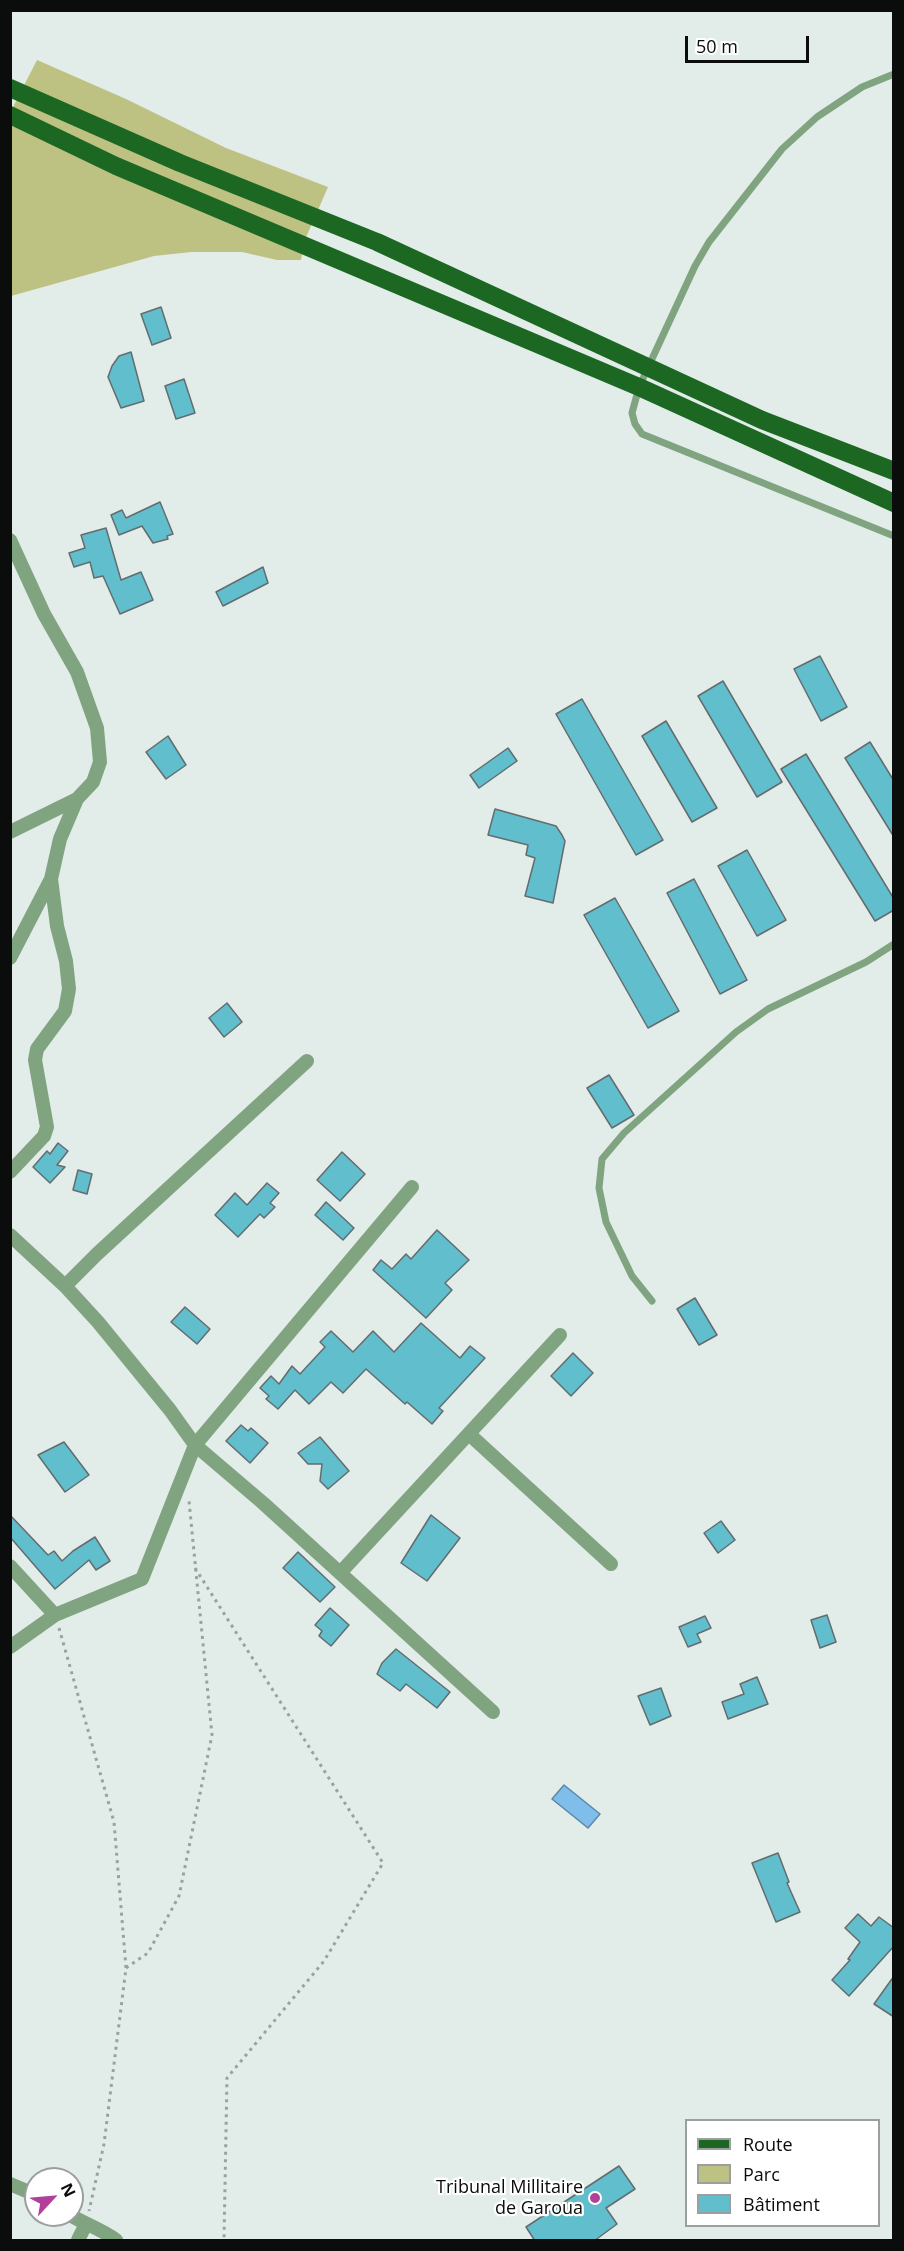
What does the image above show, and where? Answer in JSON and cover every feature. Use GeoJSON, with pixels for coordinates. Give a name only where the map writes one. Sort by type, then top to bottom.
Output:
{"type":"FeatureCollection","features":[{"type":"Feature","properties":{"kind":"main road"},"geometry":{"type":"LineString","coordinates":[[10,88],[180,164],[377,242],[762,420],[894,471]]}},
{"type":"Feature","properties":{"kind":"main road"},"geometry":{"type":"LineString","coordinates":[[10,115],[116,166],[639,387],[894,503]]}},
{"type":"Feature","properties":{"kind":"street"},"geometry":{"type":"LineString","coordinates":[[10,540],[44,614],[77,672],[97,729],[100,762],[93,782],[77,799],[60,839],[51,879],[10,958]]}},
{"type":"Feature","properties":{"kind":"street"},"geometry":{"type":"LineString","coordinates":[[10,832],[77,799]]}},
{"type":"Feature","properties":{"kind":"street"},"geometry":{"type":"LineString","coordinates":[[10,1173],[44,1136],[47,1127],[35,1060],[37,1049],[65,1011],[69,989],[51,879]]}},
{"type":"Feature","properties":{"kind":"street"},"geometry":{"type":"LineString","coordinates":[[65,1286],[307,1061]]}},
{"type":"Feature","properties":{"kind":"street"},"geometry":{"type":"LineString","coordinates":[[10,1647],[55,1615],[142,1579],[195,1445],[412,1187]]}},
{"type":"Feature","properties":{"kind":"street"},"geometry":{"type":"LineString","coordinates":[[10,1235],[65,1286],[98,1322],[170,1410],[195,1445],[263,1503],[493,1712]]}},
{"type":"Feature","properties":{"kind":"street"},"geometry":{"type":"LineString","coordinates":[[340,1573],[560,1335]]}},
{"type":"Feature","properties":{"kind":"street"},"geometry":{"type":"LineString","coordinates":[[469,1434],[611,1564]]}},
{"type":"Feature","properties":{"kind":"street"},"geometry":{"type":"LineString","coordinates":[[10,1566],[55,1615]]}},
{"type":"Feature","properties":{"kind":"street"},"geometry":{"type":"LineString","coordinates":[[10,2184],[24,2190]]}},
{"type":"Feature","properties":{"kind":"street"},"geometry":{"type":"LineString","coordinates":[[78,2241],[86,2224],[116,2241]]}},
{"type":"Feature","properties":{"kind":"lane"},"geometry":{"type":"LineString","coordinates":[[894,74],[862,87],[817,117],[782,149],[708,242],[694,266],[647,367],[632,413],[635,424],[642,434],[894,536]]}},
{"type":"Feature","properties":{"kind":"lane"},"geometry":{"type":"LineString","coordinates":[[652,1301],[632,1276],[606,1222],[598,1188],[602,1159],[624,1133],[736,1032],[768,1010],[866,962],[894,944]]}},
{"type":"Feature","properties":{"kind":"path"},"geometry":{"type":"LineString","coordinates":[[126,1968],[147,1953],[179,1896],[212,1735],[189,1499]]}},
{"type":"Feature","properties":{"kind":"path"},"geometry":{"type":"LineString","coordinates":[[195,1568],[383,1863],[324,1961],[227,2078],[224,2241]]}},
{"type":"Feature","properties":{"kind":"path"},"geometry":{"type":"LineString","coordinates":[[55,1615],[114,1822],[126,1968],[104,2144],[86,2224]]}},
{"type":"Feature","properties":{"kind":"green space"},"geometry":{"type":"Polygon","coordinates":[[[37,60],[126,99],[226,148],[328,187],[304,242],[301,260],[277,260],[242,252],[191,252],[154,256],[11,296],[11,121],[14,105],[37,60]]]}},
{"type":"Feature","properties":{"kind":"water"},"geometry":{"type":"Polygon","coordinates":[[[564,1785],[600,1814],[588,1828],[552,1799],[564,1785]]]}},
{"type":"Feature","properties":{"kind":"building"},"geometry":{"type":"Polygon","coordinates":[[[161,307],[171,338],[152,345],[141,314],[161,307]]]}},
{"type":"Feature","properties":{"kind":"building"},"geometry":{"type":"Polygon","coordinates":[[[131,352],[144,401],[121,408],[108,377],[119,356],[131,352]]]}},
{"type":"Feature","properties":{"kind":"building"},"geometry":{"type":"Polygon","coordinates":[[[184,379],[195,413],[176,419],[165,386],[184,379]]]}},
{"type":"Feature","properties":{"kind":"building"},"geometry":{"type":"Polygon","coordinates":[[[160,502],[173,534],[167,536],[168,539],[153,543],[142,526],[119,535],[111,515],[122,510],[126,518],[160,502]]]}},
{"type":"Feature","properties":{"kind":"building"},"geometry":{"type":"Polygon","coordinates":[[[106,528],[121,580],[141,572],[153,600],[120,614],[103,576],[94,578],[90,562],[74,567],[69,553],[85,548],[81,535],[106,528]]]}},
{"type":"Feature","properties":{"kind":"building"},"geometry":{"type":"Polygon","coordinates":[[[263,567],[268,583],[223,606],[216,592],[263,567]]]}},
{"type":"Feature","properties":{"kind":"building"},"geometry":{"type":"Polygon","coordinates":[[[820,656],[847,707],[821,721],[794,669],[820,656]]]}},
{"type":"Feature","properties":{"kind":"building"},"geometry":{"type":"Polygon","coordinates":[[[723,681],[782,782],[757,797],[698,696],[723,681]]]}},
{"type":"Feature","properties":{"kind":"building"},"geometry":{"type":"Polygon","coordinates":[[[582,699],[663,840],[636,855],[556,714],[582,699]]]}},
{"type":"Feature","properties":{"kind":"building"},"geometry":{"type":"Polygon","coordinates":[[[666,721],[717,808],[692,822],[642,736],[666,721]]]}},
{"type":"Feature","properties":{"kind":"building"},"geometry":{"type":"Polygon","coordinates":[[[168,736],[186,765],[166,779],[146,752],[168,736]]]}},
{"type":"Feature","properties":{"kind":"building"},"geometry":{"type":"Polygon","coordinates":[[[870,742],[894,781],[894,837],[845,758],[870,742]]]}},
{"type":"Feature","properties":{"kind":"building"},"geometry":{"type":"Polygon","coordinates":[[[508,748],[517,761],[479,788],[470,775],[508,748]]]}},
{"type":"Feature","properties":{"kind":"building"},"geometry":{"type":"Polygon","coordinates":[[[806,754],[894,899],[894,910],[875,921],[781,769],[806,754]]]}},
{"type":"Feature","properties":{"kind":"building"},"geometry":{"type":"Polygon","coordinates":[[[495,809],[556,826],[562,835],[565,841],[553,903],[525,896],[535,858],[526,855],[528,845],[488,835],[495,809]]]}},
{"type":"Feature","properties":{"kind":"building"},"geometry":{"type":"Polygon","coordinates":[[[747,850],[786,920],[757,936],[718,866],[747,850]]]}},
{"type":"Feature","properties":{"kind":"building"},"geometry":{"type":"Polygon","coordinates":[[[694,879],[747,980],[720,994],[667,893],[694,879]]]}},
{"type":"Feature","properties":{"kind":"building"},"geometry":{"type":"Polygon","coordinates":[[[615,898],[679,1011],[648,1028],[584,915],[615,898]]]}},
{"type":"Feature","properties":{"kind":"building"},"geometry":{"type":"Polygon","coordinates":[[[227,1003],[242,1022],[224,1037],[209,1018],[227,1003]]]}},
{"type":"Feature","properties":{"kind":"building"},"geometry":{"type":"Polygon","coordinates":[[[609,1075],[634,1115],[612,1128],[587,1088],[609,1075]]]}},
{"type":"Feature","properties":{"kind":"building"},"geometry":{"type":"Polygon","coordinates":[[[58,1143],[68,1151],[57,1165],[65,1167],[50,1183],[33,1167],[47,1151],[50,1154],[58,1143]]]}},
{"type":"Feature","properties":{"kind":"building"},"geometry":{"type":"Polygon","coordinates":[[[342,1152],[365,1174],[340,1201],[317,1180],[342,1152]]]}},
{"type":"Feature","properties":{"kind":"building"},"geometry":{"type":"Polygon","coordinates":[[[78,1170],[92,1174],[87,1194],[73,1190],[78,1170]]]}},
{"type":"Feature","properties":{"kind":"building"},"geometry":{"type":"Polygon","coordinates":[[[267,1183],[279,1193],[270,1203],[275,1207],[264,1218],[260,1214],[238,1237],[215,1215],[235,1193],[247,1205],[267,1183]]]}},
{"type":"Feature","properties":{"kind":"building"},"geometry":{"type":"Polygon","coordinates":[[[326,1202],[354,1228],[343,1240],[315,1215],[326,1202]]]}},
{"type":"Feature","properties":{"kind":"building"},"geometry":{"type":"Polygon","coordinates":[[[437,1230],[469,1260],[445,1283],[452,1290],[426,1318],[373,1270],[381,1260],[392,1269],[406,1254],[411,1259],[437,1230]]]}},
{"type":"Feature","properties":{"kind":"building"},"geometry":{"type":"Polygon","coordinates":[[[695,1298],[717,1335],[699,1345],[677,1309],[695,1298]]]}},
{"type":"Feature","properties":{"kind":"building"},"geometry":{"type":"Polygon","coordinates":[[[185,1307],[210,1329],[197,1344],[171,1322],[185,1307]]]}},
{"type":"Feature","properties":{"kind":"building"},"geometry":{"type":"Polygon","coordinates":[[[421,1323],[460,1358],[470,1346],[485,1358],[439,1408],[443,1411],[432,1424],[407,1402],[405,1404],[366,1369],[343,1393],[331,1382],[309,1404],[295,1390],[278,1409],[266,1399],[269,1396],[260,1388],[271,1376],[279,1384],[292,1366],[300,1374],[325,1347],[320,1342],[331,1331],[353,1352],[373,1331],[394,1352],[421,1323]]]}},
{"type":"Feature","properties":{"kind":"building"},"geometry":{"type":"Polygon","coordinates":[[[573,1353],[593,1373],[571,1396],[551,1376],[573,1353]]]}},
{"type":"Feature","properties":{"kind":"building"},"geometry":{"type":"Polygon","coordinates":[[[241,1425],[248,1431],[251,1428],[268,1443],[250,1463],[226,1441],[241,1425]]]}},
{"type":"Feature","properties":{"kind":"building"},"geometry":{"type":"Polygon","coordinates":[[[320,1437],[349,1471],[328,1489],[320,1481],[322,1464],[308,1464],[298,1453],[320,1437]]]}},
{"type":"Feature","properties":{"kind":"building"},"geometry":{"type":"Polygon","coordinates":[[[64,1442],[89,1475],[65,1492],[38,1455],[64,1442]]]}},
{"type":"Feature","properties":{"kind":"building"},"geometry":{"type":"Polygon","coordinates":[[[10,1515],[48,1555],[54,1551],[62,1561],[95,1537],[110,1561],[96,1570],[89,1560],[55,1589],[10,1537],[10,1515]]]}},
{"type":"Feature","properties":{"kind":"building"},"geometry":{"type":"Polygon","coordinates":[[[431,1515],[460,1538],[427,1581],[401,1563],[431,1515]]]}},
{"type":"Feature","properties":{"kind":"building"},"geometry":{"type":"Polygon","coordinates":[[[721,1521],[735,1540],[718,1553],[704,1533],[721,1521]]]}},
{"type":"Feature","properties":{"kind":"building"},"geometry":{"type":"Polygon","coordinates":[[[298,1552],[335,1587],[320,1602],[283,1568],[298,1552]]]}},
{"type":"Feature","properties":{"kind":"building"},"geometry":{"type":"Polygon","coordinates":[[[330,1608],[349,1625],[331,1646],[319,1636],[322,1631],[315,1625],[330,1608]]]}},
{"type":"Feature","properties":{"kind":"building"},"geometry":{"type":"Polygon","coordinates":[[[827,1615],[836,1642],[820,1648],[811,1620],[827,1615]]]}},
{"type":"Feature","properties":{"kind":"building"},"geometry":{"type":"Polygon","coordinates":[[[705,1616],[711,1628],[697,1634],[701,1642],[688,1647],[679,1627],[705,1616]]]}},
{"type":"Feature","properties":{"kind":"building"},"geometry":{"type":"Polygon","coordinates":[[[396,1649],[450,1692],[437,1708],[406,1684],[400,1691],[377,1674],[382,1663],[396,1649]]]}},
{"type":"Feature","properties":{"kind":"building"},"geometry":{"type":"Polygon","coordinates":[[[757,1677],[768,1704],[728,1719],[722,1702],[744,1694],[740,1684],[757,1677]]]}},
{"type":"Feature","properties":{"kind":"building"},"geometry":{"type":"Polygon","coordinates":[[[661,1688],[671,1716],[650,1725],[638,1696],[661,1688]]]}},
{"type":"Feature","properties":{"kind":"building"},"geometry":{"type":"Polygon","coordinates":[[[778,1853],[789,1882],[787,1883],[800,1912],[776,1922],[752,1863],[778,1853]]]}},
{"type":"Feature","properties":{"kind":"building"},"geometry":{"type":"Polygon","coordinates":[[[858,1914],[871,1926],[879,1917],[894,1928],[894,1946],[849,1996],[832,1980],[850,1960],[848,1959],[860,1942],[845,1928],[858,1914]]]}},
{"type":"Feature","properties":{"kind":"building"},"geometry":{"type":"Polygon","coordinates":[[[894,1976],[894,2017],[874,2004],[894,1976]]]}},
{"type":"Feature","properties":{"kind":"building","name":"Tribunal Millitaire de Garoua"},"geometry":{"type":"Polygon","coordinates":[[[619,2166],[635,2189],[606,2208],[617,2224],[594,2241],[535,2241],[526,2227],[619,2166]]]}},
{"type":"Feature","properties":{"kind":"place","name":"Tribunal Millitaire de Garoua"},"geometry":{"type":"Point","coordinates":[595,2198]}}]}
